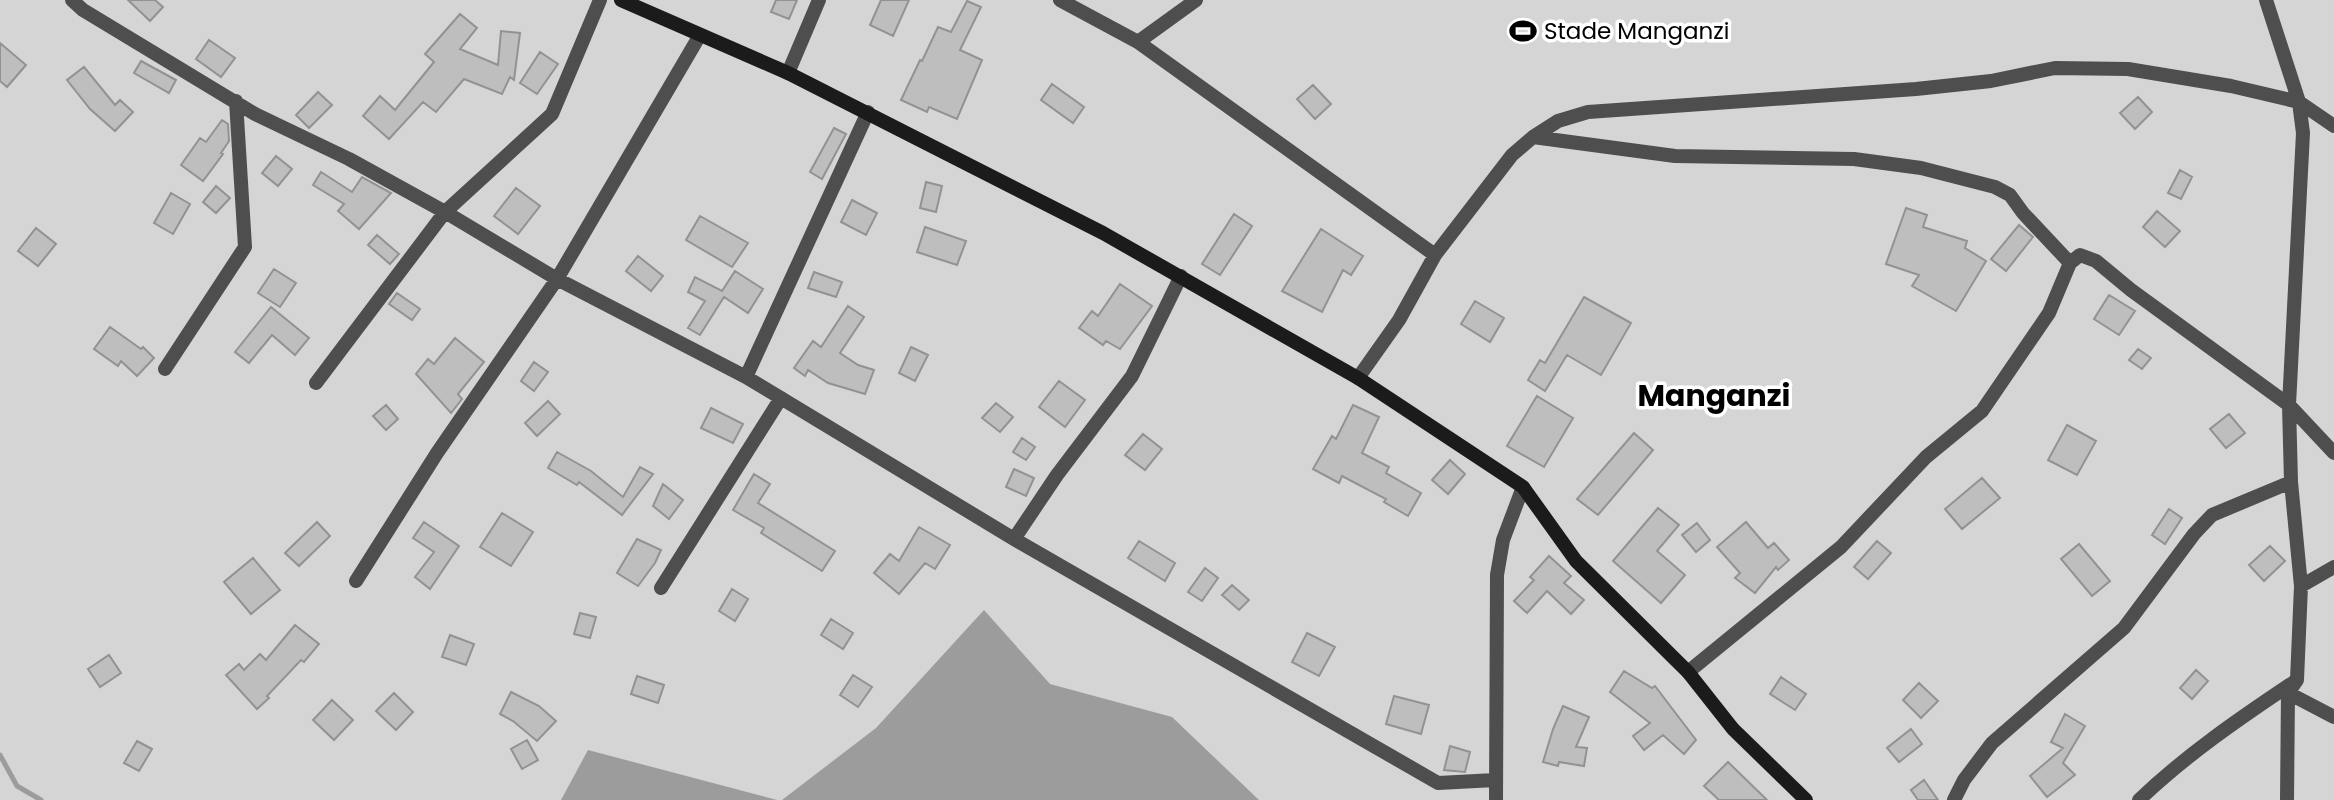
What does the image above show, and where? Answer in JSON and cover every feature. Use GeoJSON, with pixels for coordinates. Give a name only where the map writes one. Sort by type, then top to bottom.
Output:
{"type":"FeatureCollection","features":[{"type":"Feature","properties":{"kind":"main road"},"geometry":{"type":"LineString","coordinates":[[621,0],[788,73],[1103,233],[1358,377],[1523,487],[1576,561],[1688,672],[1733,729],[1806,800]]}},
{"type":"Feature","properties":{"kind":"street"},"geometry":{"type":"LineString","coordinates":[[72,0],[83,10],[255,114],[349,159],[557,279],[746,377],[1014,539],[1438,783],[1495,780]]}},
{"type":"Feature","properties":{"kind":"street"},"geometry":{"type":"LineString","coordinates":[[316,383],[445,212],[552,114],[600,0]]}},
{"type":"Feature","properties":{"kind":"street"},"geometry":{"type":"LineString","coordinates":[[788,73],[819,0]]}},
{"type":"Feature","properties":{"kind":"street"},"geometry":{"type":"LineString","coordinates":[[1060,0],[1138,42],[1435,255]]}},
{"type":"Feature","properties":{"kind":"street"},"geometry":{"type":"LineString","coordinates":[[1138,42],[1196,0]]}},
{"type":"Feature","properties":{"kind":"street"},"geometry":{"type":"LineString","coordinates":[[2266,0],[2299,102],[2303,133],[2289,405],[2291,482],[2301,586],[2297,680],[2288,693],[2287,800]]}},
{"type":"Feature","properties":{"kind":"street"},"geometry":{"type":"LineString","coordinates":[[356,580],[436,453],[557,279],[700,36]]}},
{"type":"Feature","properties":{"kind":"street"},"geometry":{"type":"LineString","coordinates":[[1358,377],[1399,320],[1435,255],[1512,155],[1533,136],[1558,121],[1588,112],[1916,89],[1991,81],[2055,68],[2128,69],[2231,86],[2299,102],[2334,126]]}},
{"type":"Feature","properties":{"kind":"street"},"geometry":{"type":"LineString","coordinates":[[165,369],[245,247],[236,101]]}},
{"type":"Feature","properties":{"kind":"street"},"geometry":{"type":"LineString","coordinates":[[746,377],[868,112]]}},
{"type":"Feature","properties":{"kind":"street"},"geometry":{"type":"LineString","coordinates":[[1533,136],[1675,156],[1854,159],[1921,168],[1995,187],[2010,195],[2023,213],[2070,263]]}},
{"type":"Feature","properties":{"kind":"street"},"geometry":{"type":"LineString","coordinates":[[1688,672],[1841,547],[1926,457],[1982,411],[2049,313],[2070,263],[2080,255],[2096,261],[2131,290],[2289,405],[2334,453]]}},
{"type":"Feature","properties":{"kind":"street"},"geometry":{"type":"LineString","coordinates":[[1014,539],[1057,475],[1132,376],[1181,276]]}},
{"type":"Feature","properties":{"kind":"street"},"geometry":{"type":"LineString","coordinates":[[661,588],[781,398]]}},
{"type":"Feature","properties":{"kind":"street"},"geometry":{"type":"LineString","coordinates":[[1954,800],[1964,780],[1992,743],[2124,628],[2193,534],[2213,515],[2291,482]]}},
{"type":"Feature","properties":{"kind":"street"},"geometry":{"type":"LineString","coordinates":[[1496,800],[1497,575],[1503,540],[1523,487]]}},
{"type":"Feature","properties":{"kind":"street"},"geometry":{"type":"LineString","coordinates":[[2301,586],[2334,567]]}},
{"type":"Feature","properties":{"kind":"street"},"geometry":{"type":"LineString","coordinates":[[2139,800],[2158,782],[2241,718],[2297,680]]}},
{"type":"Feature","properties":{"kind":"street"},"geometry":{"type":"LineString","coordinates":[[2288,693],[2334,717]]}},
{"type":"Feature","properties":{"kind":"shaded area"},"geometry":{"type":"Polygon","coordinates":[[[0,0],[2334,0],[2334,800],[0,800],[0,0]]]}},
{"type":"Feature","properties":{"kind":"shaded area"},"geometry":{"type":"Polygon","coordinates":[[[984,610],[1050,684],[1172,717],[1259,800],[782,800],[876,728],[984,610]]]}},
{"type":"Feature","properties":{"kind":"shaded area"},"geometry":{"type":"Polygon","coordinates":[[[588,750],[777,800],[561,800],[588,750]]]}},
{"type":"Feature","properties":{"kind":"building"},"geometry":{"type":"Polygon","coordinates":[[[128,0],[155,0],[163,7],[150,21],[128,0]]]}},
{"type":"Feature","properties":{"kind":"building"},"geometry":{"type":"Polygon","coordinates":[[[776,0],[797,0],[789,19],[771,12],[776,0]]]}},
{"type":"Feature","properties":{"kind":"building"},"geometry":{"type":"Polygon","coordinates":[[[881,0],[909,0],[893,36],[870,25],[881,0]]]}},
{"type":"Feature","properties":{"kind":"building"},"geometry":{"type":"Polygon","coordinates":[[[967,1],[981,7],[960,50],[982,60],[957,119],[929,107],[927,112],[901,100],[938,27],[951,32],[967,1]]]}},
{"type":"Feature","properties":{"kind":"building"},"geometry":{"type":"Polygon","coordinates":[[[460,14],[477,28],[460,49],[498,65],[501,31],[520,33],[514,80],[510,77],[502,94],[464,79],[436,112],[423,102],[389,139],[363,116],[380,96],[395,110],[434,62],[425,54],[460,14]]]}},
{"type":"Feature","properties":{"kind":"building"},"geometry":{"type":"Polygon","coordinates":[[[209,40],[235,58],[221,77],[196,59],[209,40]]]}},
{"type":"Feature","properties":{"kind":"building"},"geometry":{"type":"Polygon","coordinates":[[[0,43],[26,65],[7,87],[0,81],[0,43]]]}},
{"type":"Feature","properties":{"kind":"building"},"geometry":{"type":"Polygon","coordinates":[[[540,52],[558,64],[537,94],[520,83],[540,52]]]}},
{"type":"Feature","properties":{"kind":"building"},"geometry":{"type":"Polygon","coordinates":[[[141,61],[176,80],[169,93],[134,73],[141,61]]]}},
{"type":"Feature","properties":{"kind":"building"},"geometry":{"type":"Polygon","coordinates":[[[84,67],[115,105],[120,100],[133,112],[115,131],[90,109],[67,80],[84,67]]]}},
{"type":"Feature","properties":{"kind":"building"},"geometry":{"type":"Polygon","coordinates":[[[1052,84],[1084,107],[1073,123],[1041,100],[1052,84]]]}},
{"type":"Feature","properties":{"kind":"building"},"geometry":{"type":"Polygon","coordinates":[[[1313,85],[1331,104],[1315,119],[1297,99],[1313,85]]]}},
{"type":"Feature","properties":{"kind":"building"},"geometry":{"type":"Polygon","coordinates":[[[318,92],[332,105],[309,128],[296,115],[318,92]]]}},
{"type":"Feature","properties":{"kind":"building"},"geometry":{"type":"Polygon","coordinates":[[[2138,97],[2152,112],[2135,129],[2120,113],[2138,97]]]}},
{"type":"Feature","properties":{"kind":"building"},"geometry":{"type":"Polygon","coordinates":[[[222,120],[228,124],[229,141],[203,181],[181,165],[200,138],[206,142],[222,120]]]}},
{"type":"Feature","properties":{"kind":"building"},"geometry":{"type":"Polygon","coordinates":[[[834,128],[846,134],[822,179],[810,172],[834,128]]]}},
{"type":"Feature","properties":{"kind":"building"},"geometry":{"type":"Polygon","coordinates":[[[276,156],[292,169],[278,186],[262,173],[276,156]]]}},
{"type":"Feature","properties":{"kind":"building"},"geometry":{"type":"Polygon","coordinates":[[[2180,170],[2192,177],[2181,199],[2168,193],[2180,170]]]}},
{"type":"Feature","properties":{"kind":"building"},"geometry":{"type":"Polygon","coordinates":[[[321,172],[352,192],[362,177],[391,193],[359,229],[338,211],[344,204],[313,185],[321,172]]]}},
{"type":"Feature","properties":{"kind":"building"},"geometry":{"type":"Polygon","coordinates":[[[926,182],[942,186],[936,212],[920,208],[926,182]]]}},
{"type":"Feature","properties":{"kind":"building"},"geometry":{"type":"Polygon","coordinates":[[[216,186],[230,198],[216,213],[203,202],[216,186]]]}},
{"type":"Feature","properties":{"kind":"building"},"geometry":{"type":"Polygon","coordinates":[[[516,188],[540,206],[518,234],[494,216],[516,188]]]}},
{"type":"Feature","properties":{"kind":"building"},"geometry":{"type":"Polygon","coordinates":[[[171,193],[190,204],[173,234],[154,223],[171,193]]]}},
{"type":"Feature","properties":{"kind":"building"},"geometry":{"type":"Polygon","coordinates":[[[852,200],[877,213],[866,235],[841,222],[852,200]]]}},
{"type":"Feature","properties":{"kind":"building"},"geometry":{"type":"Polygon","coordinates":[[[1906,208],[1927,215],[1923,227],[1967,241],[1965,248],[1986,261],[1956,311],[1912,286],[1919,275],[1886,264],[1906,208]]]}},
{"type":"Feature","properties":{"kind":"building"},"geometry":{"type":"Polygon","coordinates":[[[2157,211],[2180,231],[2165,247],[2143,227],[2157,211]]]}},
{"type":"Feature","properties":{"kind":"building"},"geometry":{"type":"Polygon","coordinates":[[[1234,214],[1252,226],[1220,275],[1202,264],[1234,214]]]}},
{"type":"Feature","properties":{"kind":"building"},"geometry":{"type":"Polygon","coordinates":[[[700,216],[748,243],[732,267],[686,240],[700,216]]]}},
{"type":"Feature","properties":{"kind":"building"},"geometry":{"type":"Polygon","coordinates":[[[2019,225],[2033,237],[2006,271],[1991,259],[2019,225]]]}},
{"type":"Feature","properties":{"kind":"building"},"geometry":{"type":"Polygon","coordinates":[[[925,227],[966,241],[957,265],[917,252],[925,227]]]}},
{"type":"Feature","properties":{"kind":"building"},"geometry":{"type":"Polygon","coordinates":[[[36,228],[56,244],[38,266],[18,251],[36,228]]]}},
{"type":"Feature","properties":{"kind":"building"},"geometry":{"type":"Polygon","coordinates":[[[1321,229],[1363,256],[1351,275],[1343,270],[1322,312],[1282,291],[1321,229]]]}},
{"type":"Feature","properties":{"kind":"building"},"geometry":{"type":"Polygon","coordinates":[[[377,235],[399,254],[390,264],[368,245],[377,235]]]}},
{"type":"Feature","properties":{"kind":"building"},"geometry":{"type":"Polygon","coordinates":[[[638,256],[663,276],[651,291],[626,271],[638,256]]]}},
{"type":"Feature","properties":{"kind":"building"},"geometry":{"type":"Polygon","coordinates":[[[274,269],[296,283],[280,307],[258,293],[274,269]]]}},
{"type":"Feature","properties":{"kind":"building"},"geometry":{"type":"Polygon","coordinates":[[[735,271],[763,289],[748,313],[724,297],[700,335],[688,328],[705,301],[688,292],[695,277],[722,291],[735,271]]]}},
{"type":"Feature","properties":{"kind":"building"},"geometry":{"type":"Polygon","coordinates":[[[814,272],[842,282],[836,297],[808,288],[814,272]]]}},
{"type":"Feature","properties":{"kind":"building"},"geometry":{"type":"Polygon","coordinates":[[[1120,284],[1152,306],[1120,349],[1106,341],[1103,345],[1079,328],[1092,311],[1098,316],[1120,284]]]}},
{"type":"Feature","properties":{"kind":"building"},"geometry":{"type":"Polygon","coordinates":[[[397,293],[420,309],[412,320],[389,304],[397,293]]]}},
{"type":"Feature","properties":{"kind":"building"},"geometry":{"type":"Polygon","coordinates":[[[2109,295],[2135,311],[2119,335],[2094,319],[2109,295]]]}},
{"type":"Feature","properties":{"kind":"building"},"geometry":{"type":"Polygon","coordinates":[[[1584,297],[1631,323],[1601,375],[1567,355],[1545,391],[1528,380],[1540,360],[1545,363],[1584,297]]]}},
{"type":"Feature","properties":{"kind":"building"},"geometry":{"type":"Polygon","coordinates":[[[1475,301],[1504,318],[1490,342],[1461,324],[1475,301]]]}},
{"type":"Feature","properties":{"kind":"building"},"geometry":{"type":"Polygon","coordinates":[[[848,306],[864,317],[840,353],[858,365],[874,370],[865,394],[828,383],[808,370],[805,376],[794,368],[813,341],[821,347],[848,306]]]}},
{"type":"Feature","properties":{"kind":"building"},"geometry":{"type":"Polygon","coordinates":[[[271,307],[309,338],[295,355],[272,335],[249,363],[235,352],[271,307]]]}},
{"type":"Feature","properties":{"kind":"building"},"geometry":{"type":"Polygon","coordinates":[[[110,327],[141,349],[143,347],[154,358],[137,376],[121,361],[118,366],[94,349],[110,327]]]}},
{"type":"Feature","properties":{"kind":"building"},"geometry":{"type":"Polygon","coordinates":[[[455,338],[484,362],[458,394],[462,399],[451,413],[416,374],[428,359],[434,364],[455,338]]]}},
{"type":"Feature","properties":{"kind":"building"},"geometry":{"type":"Polygon","coordinates":[[[911,347],[928,355],[915,381],[899,373],[911,347]]]}},
{"type":"Feature","properties":{"kind":"building"},"geometry":{"type":"Polygon","coordinates":[[[2138,349],[2151,358],[2142,369],[2129,360],[2138,349]]]}},
{"type":"Feature","properties":{"kind":"building"},"geometry":{"type":"Polygon","coordinates":[[[534,362],[548,372],[534,391],[521,381],[534,362]]]}},
{"type":"Feature","properties":{"kind":"building"},"geometry":{"type":"Polygon","coordinates":[[[1059,381],[1085,400],[1065,427],[1039,407],[1059,381]]]}},
{"type":"Feature","properties":{"kind":"building"},"geometry":{"type":"Polygon","coordinates":[[[1537,396],[1573,418],[1544,467],[1507,446],[1537,396]]]}},
{"type":"Feature","properties":{"kind":"building"},"geometry":{"type":"Polygon","coordinates":[[[548,401],[560,414],[537,436],[525,423],[548,401]]]}},
{"type":"Feature","properties":{"kind":"building"},"geometry":{"type":"Polygon","coordinates":[[[996,403],[1013,417],[1000,432],[982,418],[996,403]]]}},
{"type":"Feature","properties":{"kind":"building"},"geometry":{"type":"Polygon","coordinates":[[[386,405],[398,419],[386,430],[373,416],[386,405]]]}},
{"type":"Feature","properties":{"kind":"building"},"geometry":{"type":"Polygon","coordinates":[[[1353,405],[1379,417],[1362,453],[1389,467],[1386,473],[1421,493],[1408,516],[1384,502],[1386,499],[1342,476],[1339,483],[1313,469],[1332,436],[1336,439],[1353,405]]]}},
{"type":"Feature","properties":{"kind":"building"},"geometry":{"type":"Polygon","coordinates":[[[711,408],[743,424],[733,443],[701,428],[711,408]]]}},
{"type":"Feature","properties":{"kind":"building"},"geometry":{"type":"Polygon","coordinates":[[[2229,414],[2245,433],[2226,448],[2210,429],[2229,414]]]}},
{"type":"Feature","properties":{"kind":"building"},"geometry":{"type":"Polygon","coordinates":[[[2067,425],[2096,441],[2077,475],[2048,460],[2067,425]]]}},
{"type":"Feature","properties":{"kind":"building"},"geometry":{"type":"Polygon","coordinates":[[[1634,433],[1653,450],[1598,515],[1577,499],[1634,433]]]}},
{"type":"Feature","properties":{"kind":"building"},"geometry":{"type":"Polygon","coordinates":[[[1143,434],[1162,449],[1145,470],[1125,455],[1143,434]]]}},
{"type":"Feature","properties":{"kind":"building"},"geometry":{"type":"Polygon","coordinates":[[[1022,438],[1035,447],[1026,460],[1013,452],[1022,438]]]}},
{"type":"Feature","properties":{"kind":"building"},"geometry":{"type":"Polygon","coordinates":[[[557,452],[591,471],[623,497],[640,467],[653,474],[622,515],[579,482],[577,485],[548,468],[557,452]]]}},
{"type":"Feature","properties":{"kind":"building"},"geometry":{"type":"Polygon","coordinates":[[[1450,460],[1465,474],[1448,494],[1432,480],[1450,460]]]}},
{"type":"Feature","properties":{"kind":"building"},"geometry":{"type":"Polygon","coordinates":[[[1014,469],[1034,478],[1026,496],[1006,487],[1014,469]]]}},
{"type":"Feature","properties":{"kind":"building"},"geometry":{"type":"Polygon","coordinates":[[[754,474],[770,484],[758,503],[835,551],[822,571],[761,533],[764,528],[733,510],[754,474]]]}},
{"type":"Feature","properties":{"kind":"building"},"geometry":{"type":"Polygon","coordinates":[[[1982,478],[2000,498],[1962,529],[1945,509],[1982,478]]]}},
{"type":"Feature","properties":{"kind":"building"},"geometry":{"type":"Polygon","coordinates":[[[663,484],[683,500],[669,519],[653,506],[663,484]]]}},
{"type":"Feature","properties":{"kind":"building"},"geometry":{"type":"Polygon","coordinates":[[[1658,508],[1679,525],[1657,551],[1685,575],[1661,603],[1613,561],[1658,508]]]}},
{"type":"Feature","properties":{"kind":"building"},"geometry":{"type":"Polygon","coordinates":[[[2169,509],[2182,518],[2165,544],[2152,535],[2169,509]]]}},
{"type":"Feature","properties":{"kind":"building"},"geometry":{"type":"Polygon","coordinates":[[[502,513],[533,532],[511,566],[480,547],[502,513]]]}},
{"type":"Feature","properties":{"kind":"building"},"geometry":{"type":"Polygon","coordinates":[[[317,522],[330,536],[299,566],[285,553],[317,522]]]}},
{"type":"Feature","properties":{"kind":"building"},"geometry":{"type":"Polygon","coordinates":[[[424,522],[459,546],[430,589],[415,577],[434,552],[413,538],[424,522]]]}},
{"type":"Feature","properties":{"kind":"building"},"geometry":{"type":"Polygon","coordinates":[[[1746,522],[1768,548],[1774,543],[1789,560],[1778,570],[1776,567],[1755,593],[1735,578],[1740,573],[1717,547],[1746,522]]]}},
{"type":"Feature","properties":{"kind":"building"},"geometry":{"type":"Polygon","coordinates":[[[1697,523],[1710,540],[1696,552],[1682,535],[1697,523]]]}},
{"type":"Feature","properties":{"kind":"building"},"geometry":{"type":"Polygon","coordinates":[[[919,527],[950,545],[935,569],[925,563],[899,594],[874,573],[890,554],[899,561],[919,527]]]}},
{"type":"Feature","properties":{"kind":"building"},"geometry":{"type":"Polygon","coordinates":[[[637,539],[661,550],[638,586],[617,573],[637,539]]]}},
{"type":"Feature","properties":{"kind":"building"},"geometry":{"type":"Polygon","coordinates":[[[1139,541],[1175,563],[1165,581],[1128,558],[1139,541]]]}},
{"type":"Feature","properties":{"kind":"building"},"geometry":{"type":"Polygon","coordinates":[[[1877,541],[1891,553],[1868,579],[1854,567],[1877,541]]]}},
{"type":"Feature","properties":{"kind":"building"},"geometry":{"type":"Polygon","coordinates":[[[2079,544],[2110,581],[2092,596],[2061,559],[2079,544]]]}},
{"type":"Feature","properties":{"kind":"building"},"geometry":{"type":"Polygon","coordinates":[[[2270,546],[2285,561],[2264,581],[2249,565],[2270,546]]]}},
{"type":"Feature","properties":{"kind":"building"},"geometry":{"type":"Polygon","coordinates":[[[1549,556],[1571,576],[1564,583],[1584,600],[1571,614],[1547,591],[1527,613],[1514,601],[1534,580],[1530,577],[1549,556]]]}},
{"type":"Feature","properties":{"kind":"building"},"geometry":{"type":"Polygon","coordinates":[[[253,558],[280,590],[251,614],[224,582],[253,558]]]}},
{"type":"Feature","properties":{"kind":"building"},"geometry":{"type":"Polygon","coordinates":[[[1205,568],[1218,578],[1202,601],[1188,592],[1205,568]]]}},
{"type":"Feature","properties":{"kind":"building"},"geometry":{"type":"Polygon","coordinates":[[[1232,585],[1249,600],[1239,610],[1222,595],[1232,585]]]}},
{"type":"Feature","properties":{"kind":"building"},"geometry":{"type":"Polygon","coordinates":[[[732,589],[748,599],[735,621],[719,611],[732,589]]]}},
{"type":"Feature","properties":{"kind":"building"},"geometry":{"type":"Polygon","coordinates":[[[580,613],[596,617],[590,638],[574,634],[580,613]]]}},
{"type":"Feature","properties":{"kind":"building"},"geometry":{"type":"Polygon","coordinates":[[[831,619],[853,633],[843,649],[821,635],[831,619]]]}},
{"type":"Feature","properties":{"kind":"building"},"geometry":{"type":"Polygon","coordinates":[[[295,625],[319,644],[257,709],[226,675],[239,664],[244,670],[260,654],[266,660],[295,625]]]}},
{"type":"Feature","properties":{"kind":"building"},"geometry":{"type":"Polygon","coordinates":[[[1307,633],[1335,647],[1319,676],[1292,662],[1307,633]]]}},
{"type":"Feature","properties":{"kind":"building"},"geometry":{"type":"Polygon","coordinates":[[[450,635],[474,644],[466,665],[442,657],[450,635]]]}},
{"type":"Feature","properties":{"kind":"building"},"geometry":{"type":"Polygon","coordinates":[[[109,655],[121,673],[100,687],[88,669],[109,655]]]}},
{"type":"Feature","properties":{"kind":"building"},"geometry":{"type":"Polygon","coordinates":[[[2196,670],[2208,681],[2192,699],[2180,688],[2196,670]]]}},
{"type":"Feature","properties":{"kind":"building"},"geometry":{"type":"Polygon","coordinates":[[[1624,671],[1652,688],[1655,686],[1696,740],[1684,754],[1663,735],[1644,750],[1633,736],[1650,723],[1610,692],[1624,671]]]}},
{"type":"Feature","properties":{"kind":"building"},"geometry":{"type":"Polygon","coordinates":[[[853,675],[872,687],[858,707],[840,695],[853,675]]]}},
{"type":"Feature","properties":{"kind":"building"},"geometry":{"type":"Polygon","coordinates":[[[637,676],[664,685],[658,703],[631,694],[637,676]]]}},
{"type":"Feature","properties":{"kind":"building"},"geometry":{"type":"Polygon","coordinates":[[[1781,677],[1806,694],[1795,710],[1770,694],[1781,677]]]}},
{"type":"Feature","properties":{"kind":"building"},"geometry":{"type":"Polygon","coordinates":[[[1919,683],[1938,701],[1921,718],[1903,700],[1919,683]]]}},
{"type":"Feature","properties":{"kind":"building"},"geometry":{"type":"Polygon","coordinates":[[[511,692],[539,706],[556,721],[537,741],[500,714],[511,692]]]}},
{"type":"Feature","properties":{"kind":"building"},"geometry":{"type":"Polygon","coordinates":[[[394,693],[413,712],[396,730],[376,711],[394,693]]]}},
{"type":"Feature","properties":{"kind":"building"},"geometry":{"type":"Polygon","coordinates":[[[1394,696],[1429,705],[1421,734],[1386,724],[1394,696]]]}},
{"type":"Feature","properties":{"kind":"building"},"geometry":{"type":"Polygon","coordinates":[[[332,700],[353,720],[334,740],[313,720],[332,700]]]}},
{"type":"Feature","properties":{"kind":"building"},"geometry":{"type":"Polygon","coordinates":[[[1563,706],[1589,717],[1576,747],[1587,748],[1584,766],[1559,762],[1558,766],[1543,762],[1563,706]]]}},
{"type":"Feature","properties":{"kind":"building"},"geometry":{"type":"Polygon","coordinates":[[[2065,714],[2085,726],[2063,763],[2075,775],[2047,797],[2030,776],[2063,748],[2051,742],[2065,714]]]}},
{"type":"Feature","properties":{"kind":"building"},"geometry":{"type":"Polygon","coordinates":[[[1911,729],[1922,744],[1899,762],[1887,748],[1911,729]]]}},
{"type":"Feature","properties":{"kind":"building"},"geometry":{"type":"Polygon","coordinates":[[[527,740],[538,760],[522,769],[511,749],[527,740]]]}},
{"type":"Feature","properties":{"kind":"building"},"geometry":{"type":"Polygon","coordinates":[[[137,741],[152,749],[139,771],[124,763],[137,741]]]}},
{"type":"Feature","properties":{"kind":"building"},"geometry":{"type":"Polygon","coordinates":[[[1450,746],[1470,752],[1465,772],[1444,770],[1450,746]]]}},
{"type":"Feature","properties":{"kind":"building"},"geometry":{"type":"Polygon","coordinates":[[[1728,762],[1767,800],[1719,800],[1704,786],[1728,762]]]}},
{"type":"Feature","properties":{"kind":"building"},"geometry":{"type":"Polygon","coordinates":[[[1924,780],[1938,800],[1918,800],[1911,790],[1924,780]]]}},
{"type":"Feature","properties":{"kind":"waterway"},"geometry":{"type":"LineString","coordinates":[[0,755],[17,786],[41,800]]}},
{"type":"Feature","properties":{"kind":"place","name":"Stade Manganzi"},"geometry":{"type":"Point","coordinates":[1523,31]}},
{"type":"Feature","properties":{"kind":"district","name":"Manganzi"},"geometry":{"type":"Point","coordinates":[1714,396]}}]}
